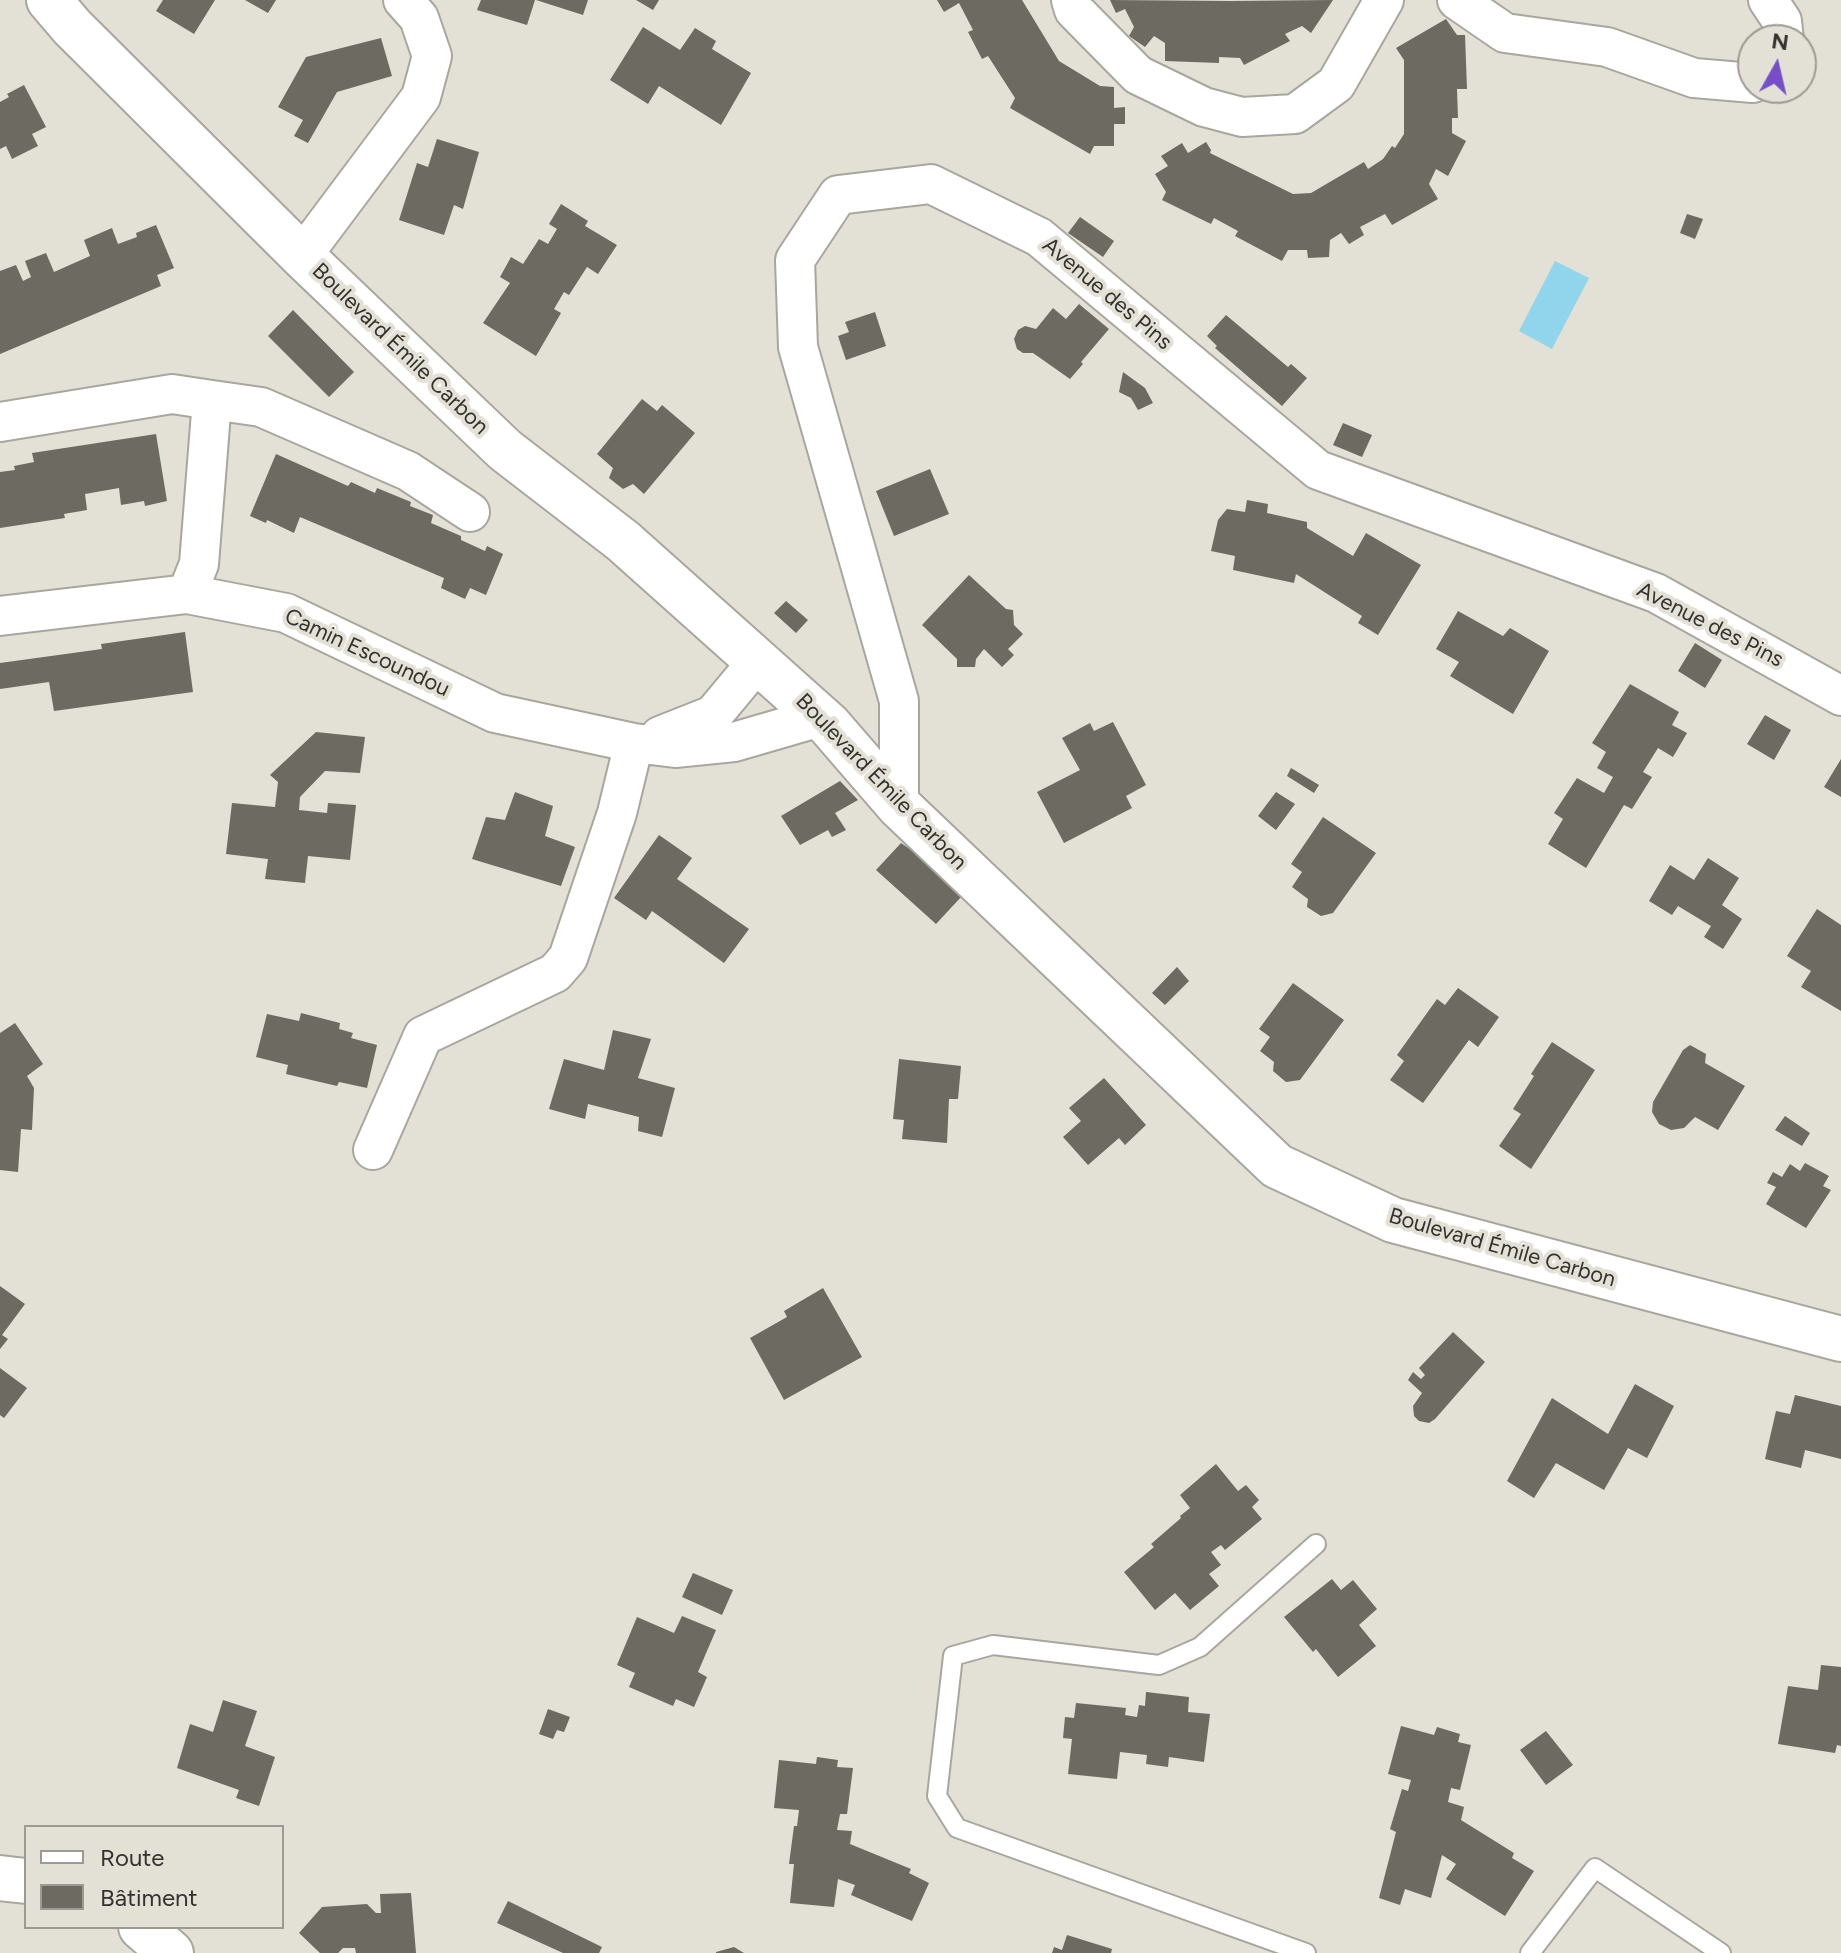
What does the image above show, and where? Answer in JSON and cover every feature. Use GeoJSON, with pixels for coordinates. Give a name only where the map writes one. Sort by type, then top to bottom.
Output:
{"type":"FeatureCollection","features":[{"type":"Feature","properties":{"kind":"street","name":"Boulevard Émile Carbon"},"geometry":{"type":"LineString","coordinates":[[49,0],[72,27],[302,256],[505,450],[623,541],[820,717],[899,806],[1277,1166],[1393,1220],[1841,1339]]}},
{"type":"Feature","properties":{"kind":"street"},"geometry":{"type":"LineString","coordinates":[[302,256],[421,97],[432,56],[419,18],[403,0]]}},
{"type":"Feature","properties":{"kind":"street"},"geometry":{"type":"LineString","coordinates":[[1071,0],[1074,10],[1138,75],[1204,107],[1242,117],[1295,114],[1336,84],[1384,0]]}},
{"type":"Feature","properties":{"kind":"street"},"geometry":{"type":"LineString","coordinates":[[1457,0],[1505,33],[1607,47],[1694,78],[1737,82]]}},
{"type":"Feature","properties":{"kind":"street"},"geometry":{"type":"LineString","coordinates":[[1768,0],[1782,24]]}},
{"type":"Feature","properties":{"kind":"street","name":"Avenue des Pins"},"geometry":{"type":"LineString","coordinates":[[899,806],[899,701],[798,347],[795,260],[838,195],[915,185],[931,184],[1039,237],[1318,470],[1656,593],[1841,696]]}},
{"type":"Feature","properties":{"kind":"street"},"geometry":{"type":"LineString","coordinates":[[0,422],[172,394],[261,407],[408,471],[470,512]]}},
{"type":"Feature","properties":{"kind":"street"},"geometry":{"type":"LineString","coordinates":[[187,594],[199,564],[212,400]]}},
{"type":"Feature","properties":{"kind":"street","name":"Camin Escoundou"},"geometry":{"type":"LineString","coordinates":[[0,616],[187,594],[286,613],[495,713],[634,743],[675,748],[734,742],[820,717]]}},
{"type":"Feature","properties":{"kind":"street","name":"Camin Escoundou"},"geometry":{"type":"LineString","coordinates":[[634,743],[671,733],[713,715],[758,661]]}},
{"type":"Feature","properties":{"kind":"street"},"geometry":{"type":"LineString","coordinates":[[373,1150],[423,1036],[555,973],[568,958],[617,813],[634,743]]}},
{"type":"Feature","properties":{"kind":"street"},"geometry":{"type":"LineString","coordinates":[[0,1878],[24,1881]]}},
{"type":"Feature","properties":{"kind":"street"},"geometry":{"type":"LineString","coordinates":[[143,1929],[171,1953]]}},
{"type":"Feature","properties":{"kind":"lane"},"geometry":{"type":"LineString","coordinates":[[1306,1953],[957,1828],[937,1796],[953,1656],[993,1645],[1159,1665],[1200,1647],[1316,1544]]}},
{"type":"Feature","properties":{"kind":"lane"},"geometry":{"type":"LineString","coordinates":[[1530,1953],[1595,1868],[1721,1953]]}},
{"type":"Feature","properties":{"kind":"water"},"geometry":{"type":"Polygon","coordinates":[[[1555,261],[1589,278],[1552,349],[1519,331],[1555,261]]]}},
{"type":"Feature","properties":{"kind":"building"},"geometry":{"type":"Polygon","coordinates":[[[163,0],[215,0],[194,34],[156,11],[163,0]]]}},
{"type":"Feature","properties":{"kind":"building"},"geometry":{"type":"Polygon","coordinates":[[[245,0],[276,0],[268,13],[245,0]]]}},
{"type":"Feature","properties":{"kind":"building"},"geometry":{"type":"Polygon","coordinates":[[[481,0],[535,0],[527,25],[477,10],[481,0]]]}},
{"type":"Feature","properties":{"kind":"building"},"geometry":{"type":"Polygon","coordinates":[[[536,0],[588,0],[583,15],[536,0]]]}},
{"type":"Feature","properties":{"kind":"building"},"geometry":{"type":"Polygon","coordinates":[[[636,0],[659,0],[653,10],[636,0]]]}},
{"type":"Feature","properties":{"kind":"building"},"geometry":{"type":"Polygon","coordinates":[[[937,0],[1022,0],[1059,61],[1100,86],[1114,87],[1114,108],[1125,107],[1125,124],[1114,124],[1114,146],[1094,146],[1090,154],[1010,108],[1015,98],[988,56],[982,59],[968,32],[973,30],[959,3],[944,12],[937,0]]]}},
{"type":"Feature","properties":{"kind":"building"},"geometry":{"type":"Polygon","coordinates":[[[1110,0],[1333,0],[1311,33],[1302,26],[1285,34],[1290,41],[1244,65],[1240,58],[1219,57],[1219,63],[1165,61],[1165,43],[1154,36],[1145,47],[1129,36],[1134,27],[1125,9],[1116,13],[1110,0]]]}},
{"type":"Feature","properties":{"kind":"building"},"geometry":{"type":"Polygon","coordinates":[[[1446,19],[1457,35],[1465,35],[1467,89],[1457,89],[1458,118],[1452,118],[1452,133],[1466,141],[1448,176],[1436,169],[1429,184],[1438,199],[1392,225],[1385,214],[1360,227],[1364,235],[1349,244],[1341,233],[1330,240],[1329,257],[1308,258],[1307,250],[1288,250],[1282,261],[1235,236],[1238,231],[1214,218],[1211,224],[1162,200],[1166,192],[1155,174],[1168,166],[1161,156],[1182,143],[1188,153],[1206,142],[1210,153],[1293,194],[1311,193],[1364,162],[1368,169],[1383,159],[1392,146],[1395,148],[1404,134],[1404,60],[1396,48],[1446,19]]]}},
{"type":"Feature","properties":{"kind":"building"},"geometry":{"type":"Polygon","coordinates":[[[643,27],[680,50],[695,28],[716,41],[712,49],[751,73],[721,125],[659,86],[648,104],[610,80],[643,27]]]}},
{"type":"Feature","properties":{"kind":"building"},"geometry":{"type":"Polygon","coordinates":[[[381,38],[392,76],[337,92],[308,143],[294,136],[303,120],[278,107],[306,57],[381,38]]]}},
{"type":"Feature","properties":{"kind":"building"},"geometry":{"type":"Polygon","coordinates":[[[24,85],[46,127],[32,134],[38,146],[12,159],[6,146],[0,149],[0,102],[9,97],[7,94],[24,85]]]}},
{"type":"Feature","properties":{"kind":"building"},"geometry":{"type":"Polygon","coordinates":[[[437,139],[479,152],[463,209],[454,205],[444,235],[399,220],[417,163],[428,167],[437,139]]]}},
{"type":"Feature","properties":{"kind":"building"},"geometry":{"type":"Polygon","coordinates":[[[561,204],[588,221],[585,226],[617,245],[598,274],[587,267],[569,295],[564,292],[554,309],[561,313],[536,356],[483,323],[510,283],[500,277],[511,257],[523,264],[539,239],[548,244],[557,229],[549,224],[561,204]]]}},
{"type":"Feature","properties":{"kind":"building"},"geometry":{"type":"Polygon","coordinates":[[[1687,214],[1703,219],[1695,239],[1680,233],[1687,214]]]}},
{"type":"Feature","properties":{"kind":"building"},"geometry":{"type":"Polygon","coordinates":[[[1080,217],[1114,241],[1103,257],[1068,233],[1080,217]]]}},
{"type":"Feature","properties":{"kind":"building"},"geometry":{"type":"Polygon","coordinates":[[[156,225],[174,268],[157,275],[161,286],[0,354],[0,271],[16,265],[23,281],[31,277],[25,261],[46,253],[54,272],[90,256],[84,240],[112,228],[118,244],[156,225]]]}},
{"type":"Feature","properties":{"kind":"building"},"geometry":{"type":"Polygon","coordinates":[[[1079,304],[1109,329],[1070,379],[1033,353],[1023,353],[1017,349],[1014,339],[1018,330],[1025,326],[1036,329],[1053,308],[1066,319],[1079,304]]]}},
{"type":"Feature","properties":{"kind":"building"},"geometry":{"type":"Polygon","coordinates":[[[293,310],[354,372],[329,397],[268,336],[293,310]]]}},
{"type":"Feature","properties":{"kind":"building"},"geometry":{"type":"Polygon","coordinates":[[[875,312],[886,346],[846,360],[838,336],[849,332],[845,322],[875,312]]]}},
{"type":"Feature","properties":{"kind":"building"},"geometry":{"type":"Polygon","coordinates":[[[1226,315],[1288,367],[1291,364],[1307,378],[1282,406],[1215,348],[1217,346],[1207,336],[1226,315]]]}},
{"type":"Feature","properties":{"kind":"building"},"geometry":{"type":"Polygon","coordinates":[[[1123,372],[1145,388],[1153,403],[1138,410],[1131,398],[1119,392],[1123,372]]]}},
{"type":"Feature","properties":{"kind":"building"},"geometry":{"type":"Polygon","coordinates":[[[642,399],[657,411],[662,405],[695,433],[644,494],[633,484],[623,489],[609,478],[613,468],[597,454],[642,399]]]}},
{"type":"Feature","properties":{"kind":"building"},"geometry":{"type":"Polygon","coordinates":[[[1343,423],[1372,435],[1362,457],[1333,445],[1343,423]]]}},
{"type":"Feature","properties":{"kind":"building"},"geometry":{"type":"Polygon","coordinates":[[[156,434],[167,501],[145,506],[144,501],[121,505],[119,488],[85,494],[87,510],[64,514],[65,518],[0,528],[0,472],[34,462],[32,453],[156,434]]]}},
{"type":"Feature","properties":{"kind":"building"},"geometry":{"type":"Polygon","coordinates":[[[276,454],[348,486],[351,482],[375,493],[377,488],[411,502],[410,506],[433,515],[431,523],[461,536],[461,540],[485,551],[487,546],[503,554],[486,595],[470,588],[465,599],[441,588],[444,578],[300,517],[294,533],[250,516],[276,454]]]}},
{"type":"Feature","properties":{"kind":"building"},"geometry":{"type":"Polygon","coordinates":[[[930,469],[949,514],[894,536],[876,491],[930,469]]]}},
{"type":"Feature","properties":{"kind":"building"},"geometry":{"type":"Polygon","coordinates":[[[1247,500],[1268,504],[1267,513],[1307,522],[1307,528],[1353,556],[1366,533],[1421,565],[1378,635],[1358,623],[1362,616],[1296,574],[1294,583],[1233,570],[1235,556],[1211,551],[1218,520],[1227,509],[1245,512],[1247,500]]]}},
{"type":"Feature","properties":{"kind":"building"},"geometry":{"type":"Polygon","coordinates":[[[969,575],[1006,609],[1013,610],[1014,625],[1023,634],[1008,649],[1014,655],[1002,667],[984,649],[976,659],[975,667],[957,667],[957,659],[922,625],[969,575]]]}},
{"type":"Feature","properties":{"kind":"building"},"geometry":{"type":"Polygon","coordinates":[[[786,601],[808,620],[796,633],[774,613],[786,601]]]}},
{"type":"Feature","properties":{"kind":"building"},"geometry":{"type":"Polygon","coordinates":[[[1458,611],[1503,636],[1510,628],[1549,651],[1513,714],[1450,676],[1459,662],[1436,649],[1458,611]]]}},
{"type":"Feature","properties":{"kind":"building"},"geometry":{"type":"Polygon","coordinates":[[[185,632],[193,692],[54,711],[49,682],[0,689],[0,663],[102,649],[101,644],[185,632]]]}},
{"type":"Feature","properties":{"kind":"building"},"geometry":{"type":"Polygon","coordinates":[[[1695,643],[1722,660],[1705,688],[1678,671],[1695,643]]]}},
{"type":"Feature","properties":{"kind":"building"},"geometry":{"type":"Polygon","coordinates":[[[1630,684],[1679,712],[1672,725],[1687,733],[1673,757],[1658,748],[1643,772],[1652,777],[1632,809],[1624,805],[1586,868],[1548,844],[1563,819],[1554,813],[1577,778],[1604,793],[1613,777],[1597,768],[1606,752],[1592,743],[1630,684]]]}},
{"type":"Feature","properties":{"kind":"building"},"geometry":{"type":"Polygon","coordinates":[[[1765,715],[1791,730],[1774,760],[1747,744],[1765,715]]]}},
{"type":"Feature","properties":{"kind":"building"},"geometry":{"type":"Polygon","coordinates":[[[1113,722],[1146,785],[1126,796],[1132,808],[1064,843],[1037,792],[1080,770],[1062,738],[1090,723],[1094,731],[1113,722]]]}},
{"type":"Feature","properties":{"kind":"building"},"geometry":{"type":"Polygon","coordinates":[[[316,732],[365,737],[360,773],[325,771],[300,797],[299,810],[327,813],[328,803],[356,805],[350,860],[308,856],[305,883],[265,879],[268,859],[226,854],[232,803],[275,807],[278,782],[270,775],[316,732]]]}},
{"type":"Feature","properties":{"kind":"building"},"geometry":{"type":"Polygon","coordinates":[[[1841,759],[1841,797],[1824,787],[1841,759]]]}},
{"type":"Feature","properties":{"kind":"building"},"geometry":{"type":"Polygon","coordinates":[[[1291,768],[1319,785],[1314,793],[1287,776],[1291,768]]]}},
{"type":"Feature","properties":{"kind":"building"},"geometry":{"type":"Polygon","coordinates":[[[840,781],[858,800],[835,813],[846,830],[832,837],[828,830],[800,845],[781,816],[840,781]]]}},
{"type":"Feature","properties":{"kind":"building"},"geometry":{"type":"Polygon","coordinates":[[[515,792],[553,806],[545,836],[575,847],[561,886],[472,859],[486,817],[505,820],[515,792]]]}},
{"type":"Feature","properties":{"kind":"building"},"geometry":{"type":"Polygon","coordinates":[[[1276,792],[1295,804],[1276,830],[1258,816],[1276,792]]]}},
{"type":"Feature","properties":{"kind":"building"},"geometry":{"type":"Polygon","coordinates":[[[1323,817],[1376,853],[1333,913],[1321,916],[1307,907],[1308,899],[1292,887],[1302,872],[1291,864],[1323,817]]]}},
{"type":"Feature","properties":{"kind":"building"},"geometry":{"type":"Polygon","coordinates":[[[659,835],[692,858],[677,879],[749,929],[724,963],[652,911],[646,920],[614,898],[659,835]]]}},
{"type":"Feature","properties":{"kind":"building"},"geometry":{"type":"Polygon","coordinates":[[[901,843],[962,896],[936,924],[876,870],[901,843]]]}},
{"type":"Feature","properties":{"kind":"building"},"geometry":{"type":"Polygon","coordinates":[[[1708,858],[1739,878],[1722,905],[1742,919],[1723,949],[1704,937],[1711,926],[1678,906],[1672,915],[1649,901],[1670,865],[1694,880],[1708,858]]]}},
{"type":"Feature","properties":{"kind":"building"},"geometry":{"type":"Polygon","coordinates":[[[1817,909],[1841,925],[1841,1011],[1801,987],[1811,971],[1787,956],[1817,909]]]}},
{"type":"Feature","properties":{"kind":"building"},"geometry":{"type":"Polygon","coordinates":[[[1177,967],[1189,981],[1165,1005],[1152,993],[1177,967]]]}},
{"type":"Feature","properties":{"kind":"building"},"geometry":{"type":"Polygon","coordinates":[[[1293,983],[1344,1020],[1300,1080],[1286,1082],[1273,1071],[1274,1062],[1260,1051],[1270,1037],[1259,1029],[1293,983]]]}},
{"type":"Feature","properties":{"kind":"building"},"geometry":{"type":"Polygon","coordinates":[[[1458,988],[1499,1017],[1478,1047],[1469,1040],[1423,1103],[1390,1080],[1404,1061],[1397,1055],[1437,999],[1445,1005],[1458,988]]]}},
{"type":"Feature","properties":{"kind":"building"},"geometry":{"type":"Polygon","coordinates":[[[301,1013],[340,1023],[339,1029],[353,1033],[351,1038],[377,1045],[367,1088],[339,1082],[337,1086],[286,1074],[288,1065],[256,1057],[267,1014],[299,1021],[301,1013]]]}},
{"type":"Feature","properties":{"kind":"building"},"geometry":{"type":"Polygon","coordinates":[[[15,1023],[43,1064],[27,1076],[34,1088],[32,1130],[21,1129],[18,1172],[0,1170],[0,1033],[15,1023]]]}},
{"type":"Feature","properties":{"kind":"building"},"geometry":{"type":"Polygon","coordinates":[[[613,1030],[651,1039],[638,1078],[675,1088],[662,1137],[638,1131],[639,1117],[588,1104],[585,1119],[549,1109],[564,1059],[604,1070],[613,1030]]]}},
{"type":"Feature","properties":{"kind":"building"},"geometry":{"type":"Polygon","coordinates":[[[1552,1042],[1595,1070],[1531,1169],[1499,1146],[1521,1114],[1513,1109],[1552,1042]]]}},
{"type":"Feature","properties":{"kind":"building"},"geometry":{"type":"Polygon","coordinates":[[[1690,1045],[1706,1054],[1705,1063],[1745,1086],[1718,1130],[1695,1117],[1684,1128],[1671,1130],[1659,1124],[1652,1112],[1653,1102],[1683,1050],[1690,1045]]]}},
{"type":"Feature","properties":{"kind":"building"},"geometry":{"type":"Polygon","coordinates":[[[899,1059],[961,1066],[958,1099],[949,1099],[947,1143],[902,1139],[904,1120],[893,1119],[899,1059]]]}},
{"type":"Feature","properties":{"kind":"building"},"geometry":{"type":"Polygon","coordinates":[[[1104,1078],[1146,1125],[1125,1145],[1119,1138],[1088,1165],[1063,1137],[1081,1121],[1069,1108],[1104,1078]]]}},
{"type":"Feature","properties":{"kind":"building"},"geometry":{"type":"Polygon","coordinates":[[[1785,1116],[1810,1133],[1802,1146],[1775,1130],[1785,1116]]]}},
{"type":"Feature","properties":{"kind":"building"},"geometry":{"type":"Polygon","coordinates":[[[1805,1163],[1829,1176],[1823,1186],[1831,1190],[1806,1228],[1766,1204],[1776,1187],[1767,1183],[1773,1172],[1782,1177],[1790,1164],[1800,1171],[1805,1163]]]}},
{"type":"Feature","properties":{"kind":"building"},"geometry":{"type":"Polygon","coordinates":[[[0,1286],[25,1304],[2,1335],[8,1339],[0,1349],[0,1286]]]}},
{"type":"Feature","properties":{"kind":"building"},"geometry":{"type":"Polygon","coordinates":[[[823,1288],[862,1357],[784,1400],[750,1338],[787,1317],[784,1311],[823,1288]]]}},
{"type":"Feature","properties":{"kind":"building"},"geometry":{"type":"Polygon","coordinates":[[[1453,1332],[1485,1362],[1435,1419],[1429,1423],[1419,1421],[1414,1416],[1413,1406],[1422,1393],[1408,1380],[1413,1372],[1421,1379],[1425,1375],[1419,1368],[1453,1332]]]}},
{"type":"Feature","properties":{"kind":"building"},"geometry":{"type":"Polygon","coordinates":[[[0,1368],[27,1388],[4,1418],[0,1415],[0,1368]]]}},
{"type":"Feature","properties":{"kind":"building"},"geometry":{"type":"Polygon","coordinates":[[[1635,1384],[1674,1406],[1647,1458],[1628,1448],[1604,1490],[1556,1463],[1534,1498],[1507,1481],[1552,1398],[1608,1434],[1635,1384]]]}},
{"type":"Feature","properties":{"kind":"building"},"geometry":{"type":"Polygon","coordinates":[[[1795,1395],[1841,1406],[1841,1459],[1805,1450],[1801,1468],[1765,1459],[1776,1411],[1790,1414],[1795,1395]]]}},
{"type":"Feature","properties":{"kind":"building"},"geometry":{"type":"Polygon","coordinates":[[[1216,1464],[1238,1491],[1246,1485],[1259,1500],[1252,1507],[1262,1519],[1225,1550],[1221,1545],[1211,1552],[1221,1565],[1209,1574],[1219,1586],[1190,1610],[1175,1593],[1155,1610],[1124,1572],[1154,1547],[1151,1544],[1190,1508],[1180,1495],[1216,1464]]]}},
{"type":"Feature","properties":{"kind":"building"},"geometry":{"type":"Polygon","coordinates":[[[693,1573],[733,1590],[722,1615],[682,1597],[693,1573]]]}},
{"type":"Feature","properties":{"kind":"building"},"geometry":{"type":"Polygon","coordinates":[[[1332,1579],[1341,1590],[1353,1580],[1377,1609],[1359,1625],[1376,1646],[1338,1677],[1284,1617],[1332,1579]]]}},
{"type":"Feature","properties":{"kind":"building"},"geometry":{"type":"Polygon","coordinates":[[[682,1616],[716,1630],[698,1672],[707,1677],[694,1707],[676,1699],[673,1706],[629,1687],[635,1673],[617,1665],[637,1617],[674,1633],[682,1616]]]}},
{"type":"Feature","properties":{"kind":"building"},"geometry":{"type":"Polygon","coordinates":[[[1821,1665],[1841,1667],[1841,1746],[1837,1745],[1835,1753],[1778,1744],[1788,1686],[1818,1690],[1821,1665]]]}},
{"type":"Feature","properties":{"kind":"building"},"geometry":{"type":"Polygon","coordinates":[[[1146,1692],[1189,1697],[1188,1712],[1210,1714],[1204,1762],[1169,1757],[1168,1767],[1146,1764],[1147,1755],[1120,1752],[1117,1779],[1068,1774],[1072,1739],[1063,1738],[1065,1717],[1074,1718],[1076,1703],[1126,1708],[1125,1715],[1137,1717],[1139,1705],[1145,1706],[1146,1692]]]}},
{"type":"Feature","properties":{"kind":"building"},"geometry":{"type":"Polygon","coordinates":[[[223,1700],[257,1711],[245,1746],[275,1757],[259,1806],[236,1798],[239,1790],[177,1768],[190,1724],[213,1732],[223,1700]]]}},
{"type":"Feature","properties":{"kind":"building"},"geometry":{"type":"Polygon","coordinates":[[[548,1709],[570,1717],[564,1732],[557,1730],[553,1739],[539,1734],[548,1709]]]}},
{"type":"Feature","properties":{"kind":"building"},"geometry":{"type":"Polygon","coordinates":[[[1401,1726],[1434,1735],[1437,1727],[1460,1734],[1458,1742],[1471,1745],[1460,1790],[1451,1788],[1448,1802],[1464,1807],[1461,1820],[1514,1853],[1512,1858],[1534,1871],[1505,1916],[1446,1879],[1456,1864],[1442,1855],[1431,1898],[1405,1889],[1400,1905],[1379,1898],[1396,1832],[1390,1829],[1402,1789],[1408,1791],[1411,1780],[1388,1774],[1401,1726]]]}},
{"type":"Feature","properties":{"kind":"building"},"geometry":{"type":"Polygon","coordinates":[[[1546,1731],[1573,1765],[1546,1785],[1520,1750],[1546,1731]]]}},
{"type":"Feature","properties":{"kind":"building"},"geometry":{"type":"Polygon","coordinates":[[[817,1757],[838,1760],[837,1767],[853,1768],[847,1814],[840,1814],[837,1830],[852,1831],[850,1844],[911,1869],[909,1873],[929,1883],[912,1921],[851,1895],[855,1885],[838,1879],[834,1907],[790,1903],[794,1864],[789,1864],[799,1810],[774,1808],[779,1760],[816,1764],[817,1757]]]}},
{"type":"Feature","properties":{"kind":"building"},"geometry":{"type":"Polygon","coordinates":[[[411,1893],[416,1953],[356,1953],[355,1948],[343,1948],[338,1953],[320,1953],[299,1933],[322,1907],[367,1904],[376,1913],[381,1913],[380,1894],[411,1893]]]}},
{"type":"Feature","properties":{"kind":"building"},"geometry":{"type":"Polygon","coordinates":[[[508,1901],[602,1947],[599,1953],[563,1953],[497,1923],[508,1901]]]}},
{"type":"Feature","properties":{"kind":"building"},"geometry":{"type":"Polygon","coordinates":[[[1067,1935],[1112,1949],[1111,1953],[1052,1953],[1054,1947],[1062,1950],[1067,1935]]]}},
{"type":"Feature","properties":{"kind":"building"},"geometry":{"type":"Polygon","coordinates":[[[734,1947],[744,1953],[716,1953],[716,1952],[734,1947]]]}}]}
